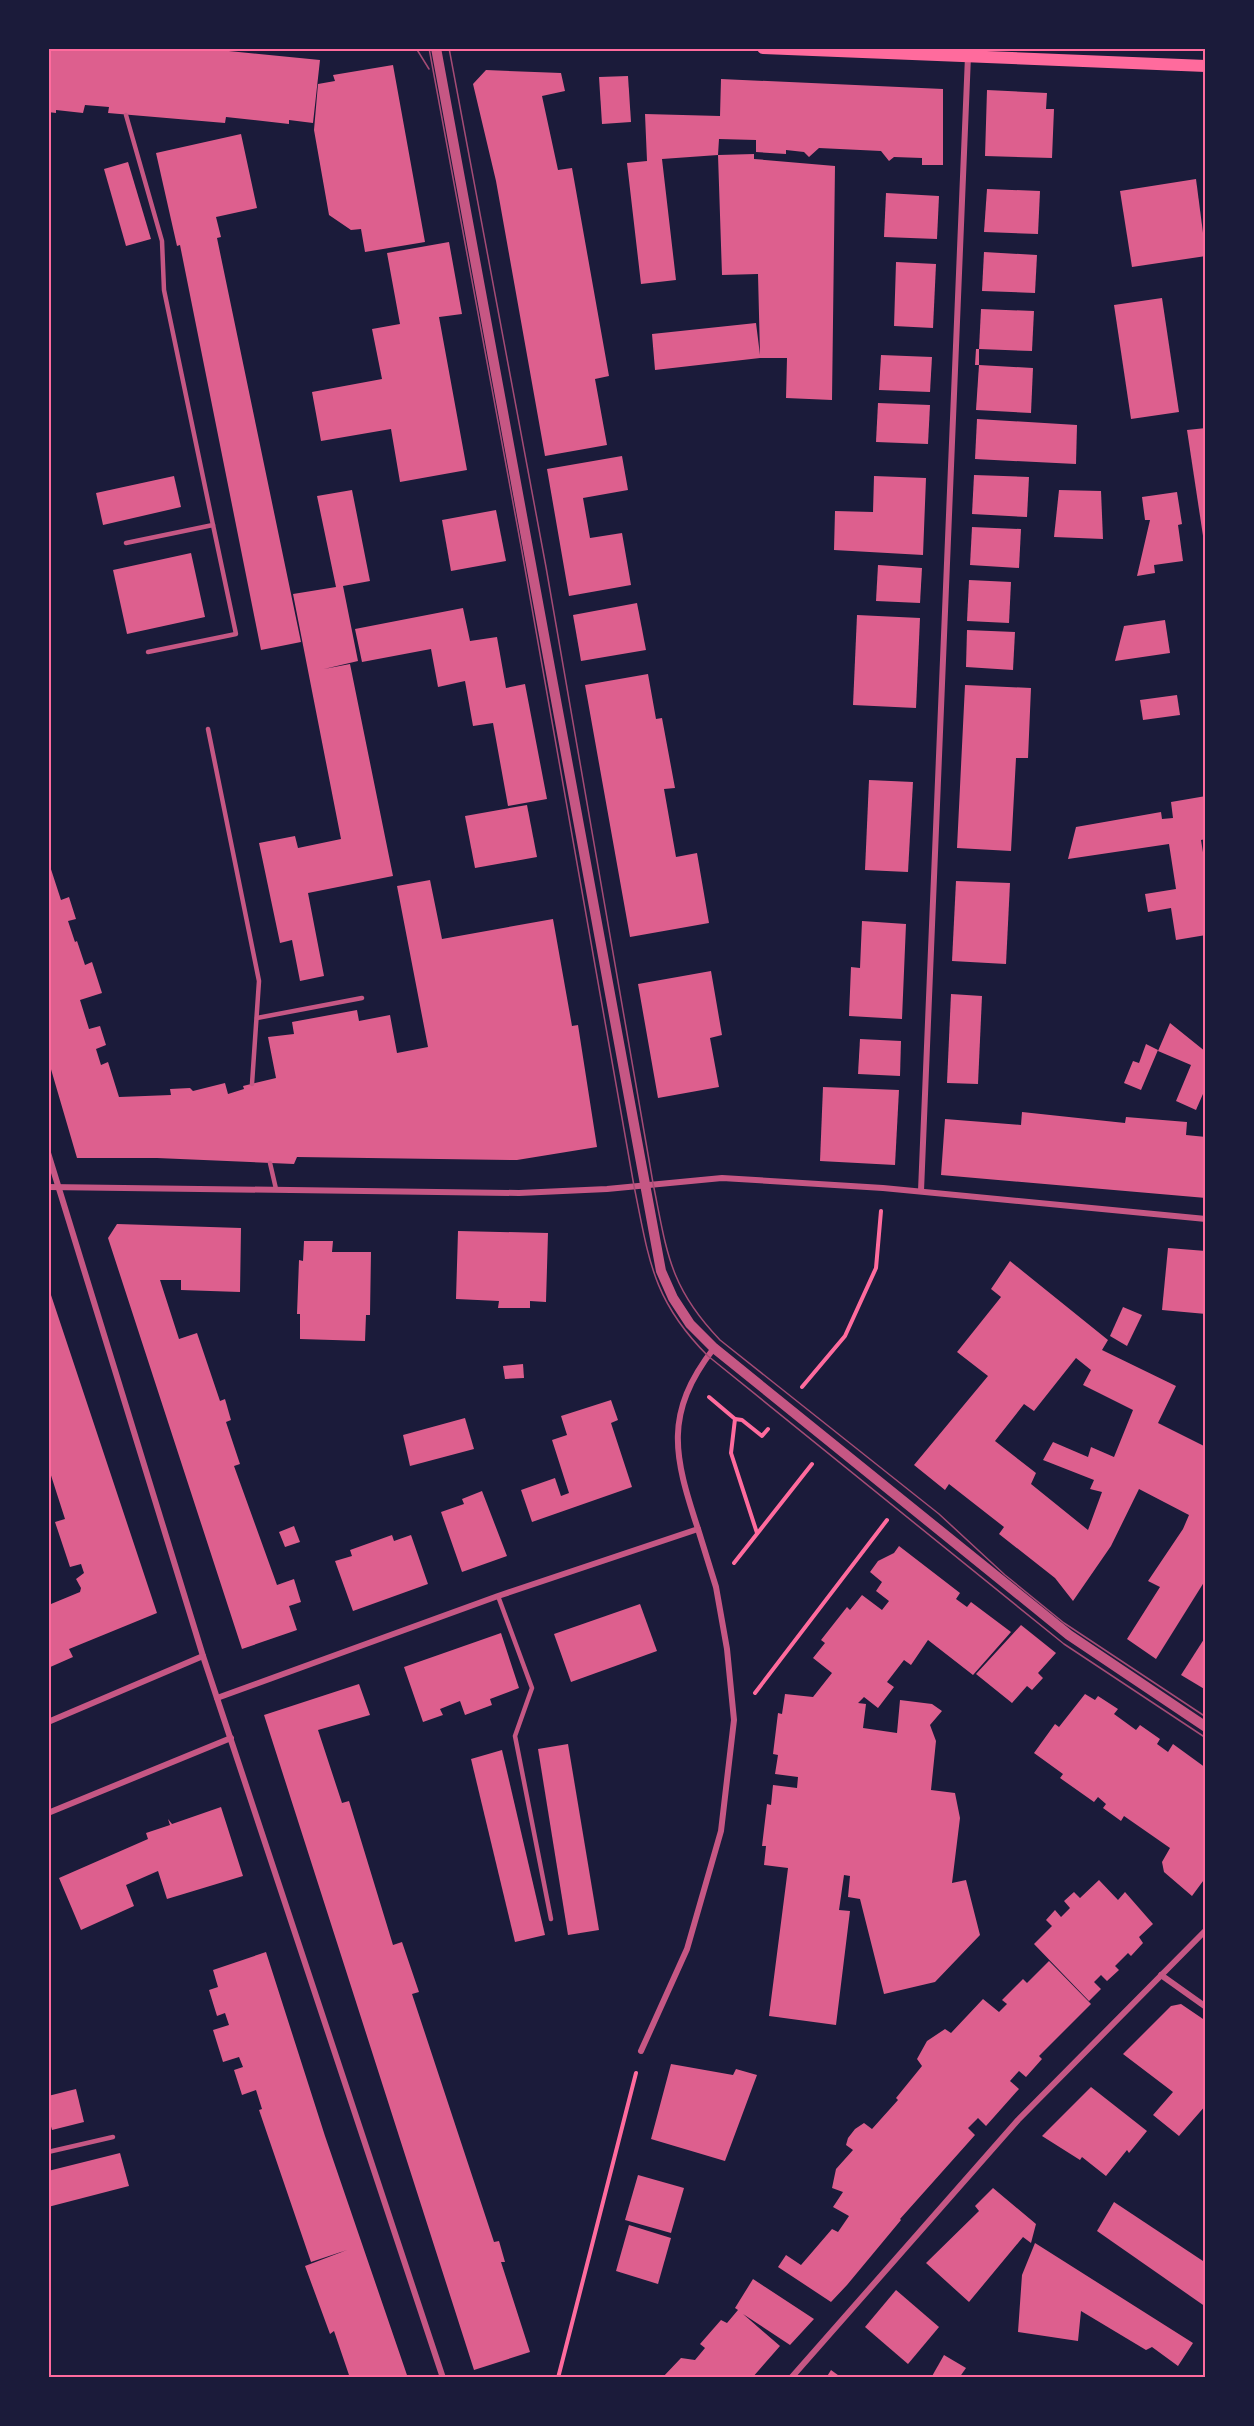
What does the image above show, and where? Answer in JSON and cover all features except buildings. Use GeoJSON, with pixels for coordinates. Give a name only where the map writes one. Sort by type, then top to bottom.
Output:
{"type":"FeatureCollection","features":[{"type":"Feature","properties":{"kind":"main road"},"geometry":{"type":"LineString","coordinates":[[763,48],[1206,66]]}},
{"type":"Feature","properties":{"kind":"street"},"geometry":{"type":"LineString","coordinates":[[436,48],[588,868],[643,1184],[661,1271],[673,1298],[690,1324],[714,1348],[1069,1635],[1206,1727]]}},
{"type":"Feature","properties":{"kind":"street"},"geometry":{"type":"LineString","coordinates":[[921,1191],[968,55]]}},
{"type":"Feature","properties":{"kind":"street"},"geometry":{"type":"LineString","coordinates":[[48,1153],[203,1656],[443,2378]]}},
{"type":"Feature","properties":{"kind":"street"},"geometry":{"type":"LineString","coordinates":[[48,1187],[519,1193],[607,1189],[722,1178],[921,1191],[1206,1219]]}},
{"type":"Feature","properties":{"kind":"street"},"geometry":{"type":"LineString","coordinates":[[641,2051],[687,1949],[721,1831],[734,1720],[728,1649],[716,1587],[680,1474],[678,1431],[682,1406],[691,1382],[714,1348]]}},
{"type":"Feature","properties":{"kind":"street"},"geometry":{"type":"LineString","coordinates":[[217,1698],[498,1596],[699,1529]]}},
{"type":"Feature","properties":{"kind":"street"},"geometry":{"type":"LineString","coordinates":[[48,1722],[203,1656]]}},
{"type":"Feature","properties":{"kind":"street"},"geometry":{"type":"LineString","coordinates":[[48,1813],[231,1738]]}},
{"type":"Feature","properties":{"kind":"street"},"geometry":{"type":"LineString","coordinates":[[791,2378],[1018,2120],[1206,1930]]}},
{"type":"Feature","properties":{"kind":"street"},"geometry":{"type":"LineString","coordinates":[[1161,1975],[1206,2007]]}},
{"type":"Feature","properties":{"kind":"lane"},"geometry":{"type":"LineString","coordinates":[[126,115],[162,241],[164,290],[236,634],[148,652]]}},
{"type":"Feature","properties":{"kind":"lane"},"geometry":{"type":"LineString","coordinates":[[126,543],[213,525]]}},
{"type":"Feature","properties":{"kind":"lane"},"geometry":{"type":"LineString","coordinates":[[208,729],[259,981],[252,1084]]}},
{"type":"Feature","properties":{"kind":"lane"},"geometry":{"type":"LineString","coordinates":[[256,1018],[362,998]]}},
{"type":"Feature","properties":{"kind":"lane"},"geometry":{"type":"LineString","coordinates":[[270,1163],[276,1189]]}},
{"type":"Feature","properties":{"kind":"lane"},"geometry":{"type":"LineString","coordinates":[[498,1596],[532,1688],[515,1736],[551,1919]]}},
{"type":"Feature","properties":{"kind":"lane"},"geometry":{"type":"LineString","coordinates":[[48,2152],[112,2137]]}},
{"type":"Feature","properties":{"kind":"path"},"geometry":{"type":"LineString","coordinates":[[794,1381],[804,1388],[849,1327],[876,1268],[883,1188]]}},
{"type":"Feature","properties":{"kind":"path"},"geometry":{"type":"LineString","coordinates":[[691,1382],[735,1419],[742,1420],[762,1436],[768,1429]]}},
{"type":"Feature","properties":{"kind":"path"},"geometry":{"type":"LineString","coordinates":[[735,1419],[730,1453],[757,1533]]}},
{"type":"Feature","properties":{"kind":"path"},"geometry":{"type":"LineString","coordinates":[[716,1587],[812,1464]]}},
{"type":"Feature","properties":{"kind":"path"},"geometry":{"type":"LineString","coordinates":[[734,1720],[889,1518]]}},
{"type":"Feature","properties":{"kind":"path"},"geometry":{"type":"LineString","coordinates":[[558,2378],[641,2051]]}},
{"type":"Feature","properties":{"kind":"tram line"},"geometry":{"type":"LineString","coordinates":[[416,48],[429,69]]}},
{"type":"Feature","properties":{"kind":"tram line"},"geometry":{"type":"LineString","coordinates":[[429,48],[521,546],[634,1186],[649,1257],[664,1297],[689,1336],[708,1356],[1064,1644],[1206,1738]]}},
{"type":"Feature","properties":{"kind":"tram line"},"geometry":{"type":"LineString","coordinates":[[449,48],[546,567],[653,1183],[667,1249],[680,1285],[703,1321],[720,1340],[939,1514],[1005,1575],[1064,1623],[1206,1717]]}}]}
